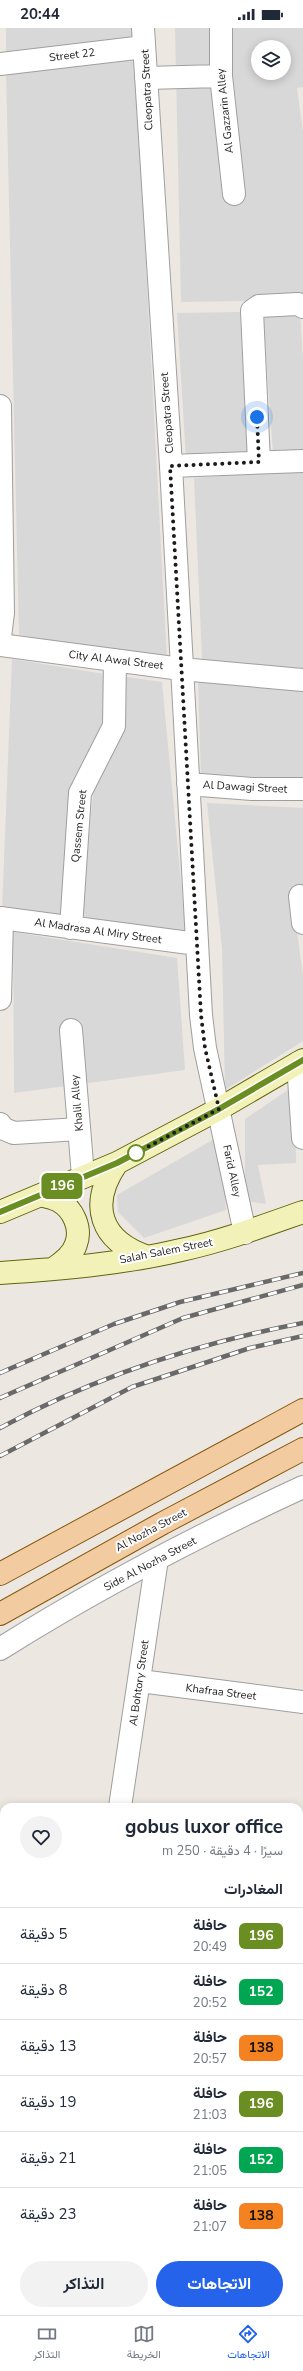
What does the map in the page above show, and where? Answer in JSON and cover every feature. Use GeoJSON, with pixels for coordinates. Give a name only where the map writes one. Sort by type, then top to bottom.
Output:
{"type":"FeatureCollection","features":[{"type":"Feature","properties":{"kind":"main road"},"geometry":{"type":"LineString","coordinates":[[0,1212],[117,1163],[219,1109],[300,1062]]}},
{"type":"Feature","properties":{"kind":"main road"},"geometry":{"type":"LineString","coordinates":[[117,1163],[105,1180],[100,1200],[103,1220],[113,1238],[129,1251],[148,1257]]}},
{"type":"Feature","properties":{"kind":"main road"},"geometry":{"type":"LineString","coordinates":[[41,1195],[59,1201],[72,1212],[78,1228],[76,1244],[67,1259],[53,1269]]}},
{"type":"Feature","properties":{"kind":"main road","name":"Salah Salem Street"},"geometry":{"type":"LineString","coordinates":[[0,1273],[53,1269],[148,1257],[245,1233],[303,1212]]}},
{"type":"Feature","properties":{"kind":"main road"},"geometry":{"type":"LineString","coordinates":[[0,1574],[303,1410]]}},
{"type":"Feature","properties":{"kind":"main road","name":"Al Nozha Street"},"geometry":{"type":"LineString","coordinates":[[0,1614],[37,1592],[303,1449]]}},
{"type":"Feature","properties":{"kind":"street","name":"Al Gazzarin Alley"},"geometry":{"type":"LineString","coordinates":[[221,28],[221,76],[234,194]]}},
{"type":"Feature","properties":{"kind":"street","name":"Street 22"},"geometry":{"type":"LineString","coordinates":[[0,64],[144,37]]}},
{"type":"Feature","properties":{"kind":"street","name":"Cleopatra Street"},"geometry":{"type":"LineString","coordinates":[[144,37],[197,944],[205,1048],[219,1109]]}},
{"type":"Feature","properties":{"kind":"street"},"geometry":{"type":"LineString","coordinates":[[146,78],[221,76]]}},
{"type":"Feature","properties":{"kind":"street"},"geometry":{"type":"LineString","coordinates":[[259,462],[252,311],[258,306],[298,304],[303,307]]}},
{"type":"Feature","properties":{"kind":"street"},"geometry":{"type":"LineString","coordinates":[[0,406],[3,614],[0,637]]}},
{"type":"Feature","properties":{"kind":"street"},"geometry":{"type":"LineString","coordinates":[[170,466],[303,461]]}},
{"type":"Feature","properties":{"kind":"street","name":"City Al Awal Street"},"geometry":{"type":"LineString","coordinates":[[0,645],[181,669],[303,680]]}},
{"type":"Feature","properties":{"kind":"street","name":"Qassem Street"},"geometry":{"type":"LineString","coordinates":[[70,928],[80,793],[114,726],[115,660]]}},
{"type":"Feature","properties":{"kind":"street","name":"Al Dawagi Street"},"geometry":{"type":"LineString","coordinates":[[188,784],[252,789],[303,789]]}},
{"type":"Feature","properties":{"kind":"street"},"geometry":{"type":"LineString","coordinates":[[300,896],[303,923]]}},
{"type":"Feature","properties":{"kind":"street"},"geometry":{"type":"LineString","coordinates":[[0,999],[1,918]]}},
{"type":"Feature","properties":{"kind":"street","name":"Al Madrasa Al Miry Street"},"geometry":{"type":"LineString","coordinates":[[1,918],[197,944]]}},
{"type":"Feature","properties":{"kind":"street","name":"Khalil Alley"},"geometry":{"type":"LineString","coordinates":[[71,1030],[83,1176]]}},
{"type":"Feature","properties":{"kind":"street"},"geometry":{"type":"LineString","coordinates":[[300,1062],[303,1138]]}},
{"type":"Feature","properties":{"kind":"street","name":"Farid Alley"},"geometry":{"type":"LineString","coordinates":[[219,1109],[245,1233]]}},
{"type":"Feature","properties":{"kind":"street"},"geometry":{"type":"LineString","coordinates":[[0,1124],[4,1130],[14,1133],[79,1129]]}},
{"type":"Feature","properties":{"kind":"street","name":"Side Al Nozha Street"},"geometry":{"type":"LineString","coordinates":[[0,1648],[156,1559],[303,1486]]}},
{"type":"Feature","properties":{"kind":"street","name":"Al Bohtory Street"},"geometry":{"type":"LineString","coordinates":[[121,1803],[140,1681],[156,1559]]}},
{"type":"Feature","properties":{"kind":"street","name":"Khafraa Street"},"geometry":{"type":"LineString","coordinates":[[140,1681],[303,1702]]}},
{"type":"Feature","properties":{"kind":"shaded area"},"geometry":{"type":"Polygon","coordinates":[[[6,28],[134,28],[134,43],[6,58],[6,28]]]}},
{"type":"Feature","properties":{"kind":"shaded area"},"geometry":{"type":"Polygon","coordinates":[[[175,28],[303,28],[303,87],[297,88],[303,132],[303,300],[181,302],[175,28]]]}},
{"type":"Feature","properties":{"kind":"shaded area"},"geometry":{"type":"Polygon","coordinates":[[[135,57],[167,659],[19,635],[6,72],[135,57]]]}},
{"type":"Feature","properties":{"kind":"shaded area"},"geometry":{"type":"Polygon","coordinates":[[[300,310],[303,362],[303,452],[273,454],[263,311],[300,310]]]}},
{"type":"Feature","properties":{"kind":"shaded area"},"geometry":{"type":"Polygon","coordinates":[[[240,312],[250,456],[186,459],[177,313],[240,312]]]}},
{"type":"Feature","properties":{"kind":"shaded area"},"geometry":{"type":"Polygon","coordinates":[[[303,470],[303,676],[202,659],[194,478],[303,470]]]}},
{"type":"Feature","properties":{"kind":"shaded area"},"geometry":{"type":"Polygon","coordinates":[[[12,659],[111,675],[108,729],[77,784],[65,918],[2,910],[12,659]]]}},
{"type":"Feature","properties":{"kind":"shaded area"},"geometry":{"type":"Polygon","coordinates":[[[121,676],[162,682],[186,934],[79,920],[94,786],[121,676]]]}},
{"type":"Feature","properties":{"kind":"shaded area"},"geometry":{"type":"Polygon","coordinates":[[[198,679],[303,687],[303,781],[201,779],[198,679]]]}},
{"type":"Feature","properties":{"kind":"shaded area"},"geometry":{"type":"Polygon","coordinates":[[[207,803],[303,808],[303,892],[292,894],[303,976],[303,1041],[225,1090],[222,948],[207,803]]]}},
{"type":"Feature","properties":{"kind":"shaded area"},"geometry":{"type":"Polygon","coordinates":[[[13,932],[177,958],[185,1070],[14,1093],[13,932]]]}},
{"type":"Feature","properties":{"kind":"shaded area"},"geometry":{"type":"Polygon","coordinates":[[[295,1085],[296,1163],[258,1165],[266,1204],[245,1201],[245,1119],[295,1085]]]}},
{"type":"Feature","properties":{"kind":"shaded area"},"geometry":{"type":"Polygon","coordinates":[[[221,1135],[226,1210],[144,1238],[118,1212],[117,1195],[221,1135]]]}},
{"type":"Feature","properties":{"kind":"railway"},"geometry":{"type":"LineString","coordinates":[[0,1373],[114,1324],[180,1302],[303,1273]]}},
{"type":"Feature","properties":{"kind":"railway"},"geometry":{"type":"LineString","coordinates":[[0,1398],[183,1318],[303,1285]]}},
{"type":"Feature","properties":{"kind":"railway"},"geometry":{"type":"LineString","coordinates":[[0,1428],[73,1393],[148,1364],[225,1341],[303,1323]]}},
{"type":"Feature","properties":{"kind":"railway"},"geometry":{"type":"LineString","coordinates":[[0,1456],[132,1387],[250,1348],[303,1336]]}},
{"type":"Feature","properties":{"kind":"bus line","name":"196"},"geometry":{"type":"LineString","coordinates":[[0,1212],[117,1163],[219,1109],[303,1060]]}},
{"type":"Feature","properties":{"kind":"route"},"geometry":{"type":"LineString","coordinates":[[136,1153],[219,1109],[211,1080],[201,1015],[170,466],[259,462],[257,417]]}}]}
